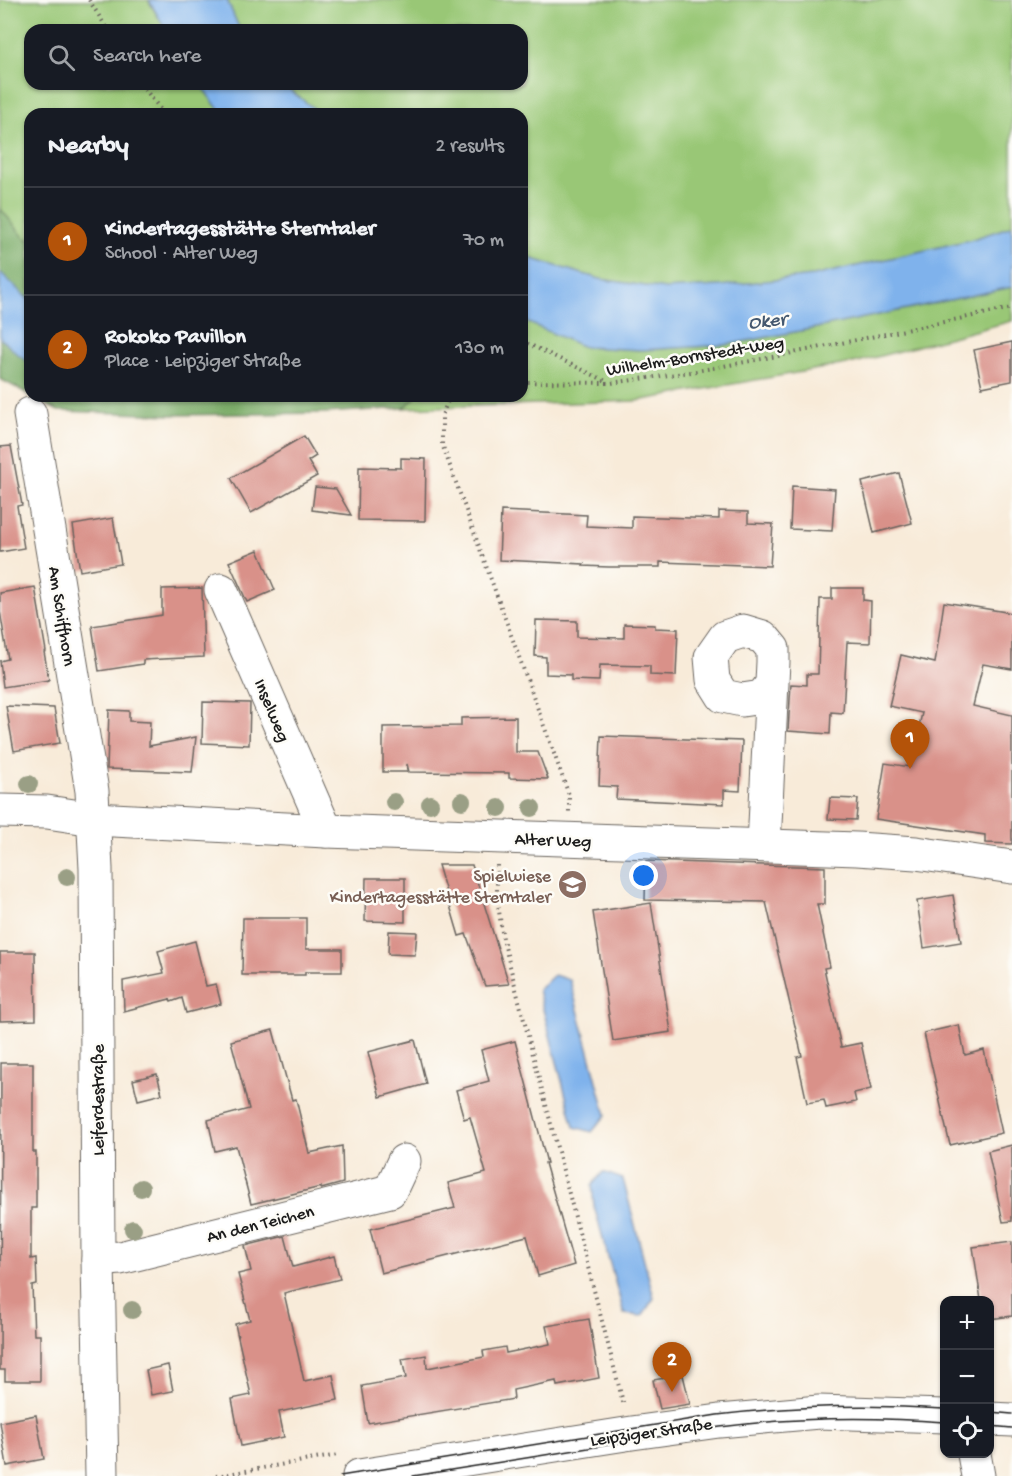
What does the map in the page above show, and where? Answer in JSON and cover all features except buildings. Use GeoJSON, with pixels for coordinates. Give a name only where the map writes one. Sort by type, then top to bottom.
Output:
{"type":"FeatureCollection","features":[{"type":"Feature","properties":{"kind":"street","name":"Am Schiffhorn"},"geometry":{"type":"LineString","coordinates":[[30,414],[92,791],[94,819]]}},
{"type":"Feature","properties":{"kind":"street","name":"Inselweg"},"geometry":{"type":"LineString","coordinates":[[221,590],[326,831]]}},
{"type":"Feature","properties":{"kind":"street"},"geometry":{"type":"LineString","coordinates":[[764,845],[772,684]]}},
{"type":"Feature","properties":{"kind":"street"},"geometry":{"type":"LineString","coordinates":[[0,811],[47,812],[94,819]]}},
{"type":"Feature","properties":{"kind":"street","name":"Alter Weg"},"geometry":{"type":"LineString","coordinates":[[94,819],[326,831],[764,845],[916,853],[1012,867]]}},
{"type":"Feature","properties":{"kind":"street","name":"Leiferdestraße"},"geometry":{"type":"LineString","coordinates":[[94,819],[102,1476]]}},
{"type":"Feature","properties":{"kind":"street","name":"An den Teichen"},"geometry":{"type":"LineString","coordinates":[[98,1260],[120,1258],[390,1191],[404,1161]]}},
{"type":"Feature","properties":{"kind":"street","name":"Leipziger Straße"},"geometry":{"type":"LineString","coordinates":[[359,1476],[719,1421],[819,1412],[940,1416]]}},
{"type":"Feature","properties":{"kind":"street"},"geometry":{"type":"LineString","coordinates":[[994,1419],[1012,1420]]}},
{"type":"Feature","properties":{"kind":"street"},"geometry":{"type":"LineString","coordinates":[[975,1458],[978,1476]]}},
{"type":"Feature","properties":{"kind":"path"},"geometry":{"type":"LineString","coordinates":[[89,0],[104,24]]}},
{"type":"Feature","properties":{"kind":"path"},"geometry":{"type":"LineString","coordinates":[[146,90],[159,108]]}},
{"type":"Feature","properties":{"kind":"path","name":"Wilhelm-Bornstedt-Weg"},"geometry":{"type":"LineString","coordinates":[[528,382],[611,383],[691,372],[783,356],[1012,308]]}},
{"type":"Feature","properties":{"kind":"path"},"geometry":{"type":"LineString","coordinates":[[528,344],[611,383]]}},
{"type":"Feature","properties":{"kind":"path"},"geometry":{"type":"LineString","coordinates":[[447,402],[442,415],[442,444],[569,795],[570,840]]}},
{"type":"Feature","properties":{"kind":"path"},"geometry":{"type":"LineString","coordinates":[[497,837],[497,897],[503,939],[625,1408]]}},
{"type":"Feature","properties":{"kind":"green space"},"geometry":{"type":"Polygon","coordinates":[[[0,0],[148,0],[162,24],[24,24],[24,90],[204,90],[218,108],[24,108],[24,238],[0,208],[0,0]]]}},
{"type":"Feature","properties":{"kind":"green space"},"geometry":{"type":"Polygon","coordinates":[[[227,0],[1012,0],[1012,226],[970,240],[813,276],[720,286],[665,289],[600,279],[528,258],[528,108],[313,108],[290,90],[528,90],[528,24],[237,24],[227,0]]]}},
{"type":"Feature","properties":{"kind":"green space"},"geometry":{"type":"Polygon","coordinates":[[[0,208],[24,237],[24,295],[0,272],[0,208]]]}},
{"type":"Feature","properties":{"kind":"green space"},"geometry":{"type":"Polygon","coordinates":[[[1012,287],[1012,321],[858,362],[637,401],[404,408],[410,402],[528,402],[528,323],[584,347],[642,350],[725,345],[1012,287]]]}},
{"type":"Feature","properties":{"kind":"green space"},"geometry":{"type":"Polygon","coordinates":[[[0,338],[24,359],[24,392],[0,379],[0,338]]]}},
{"type":"Feature","properties":{"kind":"green space"},"geometry":{"type":"Polygon","coordinates":[[[42,402],[410,402],[404,408],[325,413],[173,415],[58,411],[42,402]]]}},
{"type":"Feature","properties":{"kind":"water"},"geometry":{"type":"Polygon","coordinates":[[[149,0],[227,0],[237,24],[163,24],[149,0]]]}},
{"type":"Feature","properties":{"kind":"water"},"geometry":{"type":"Polygon","coordinates":[[[204,90],[290,90],[313,108],[218,108],[204,90]]]}},
{"type":"Feature","properties":{"kind":"water","name":"Oker"},"geometry":{"type":"Polygon","coordinates":[[[1012,226],[1012,287],[725,345],[642,350],[584,347],[528,323],[528,258],[600,279],[665,289],[720,286],[813,276],[970,240],[1012,226]]]}},
{"type":"Feature","properties":{"kind":"water"},"geometry":{"type":"Polygon","coordinates":[[[0,272],[24,295],[24,359],[0,338],[0,272]]]}},
{"type":"Feature","properties":{"kind":"water"},"geometry":{"type":"Polygon","coordinates":[[[554,975],[570,980],[606,1115],[592,1132],[574,1127],[538,990],[554,975]]]}},
{"type":"Feature","properties":{"kind":"water"},"geometry":{"type":"Polygon","coordinates":[[[603,1172],[623,1179],[654,1298],[642,1316],[624,1314],[594,1206],[592,1185],[603,1172]]]}},
{"type":"Feature","properties":{"kind":"tram line"},"geometry":{"type":"LineString","coordinates":[[340,1476],[717,1415],[830,1407],[940,1409]]}},
{"type":"Feature","properties":{"kind":"tram line"},"geometry":{"type":"LineString","coordinates":[[994,1412],[1012,1414]]}},
{"type":"Feature","properties":{"kind":"tram line"},"geometry":{"type":"LineString","coordinates":[[413,1476],[720,1427],[777,1421],[832,1418],[940,1422]]}},
{"type":"Feature","properties":{"kind":"tram line"},"geometry":{"type":"LineString","coordinates":[[994,1426],[1012,1428]]}},
{"type":"Feature","properties":{"kind":"place","name":"Kindertagesstätte Sterntaler"},"geometry":{"type":"Point","coordinates":[910,769]}},
{"type":"Feature","properties":{"kind":"place","name":"Spielwiese Kindertagesstätte Sterntaler"},"geometry":{"type":"Point","coordinates":[572,885]}},
{"type":"Feature","properties":{"kind":"place","name":"Rokoko Pavillon"},"geometry":{"type":"Point","coordinates":[672,1392]}}]}
